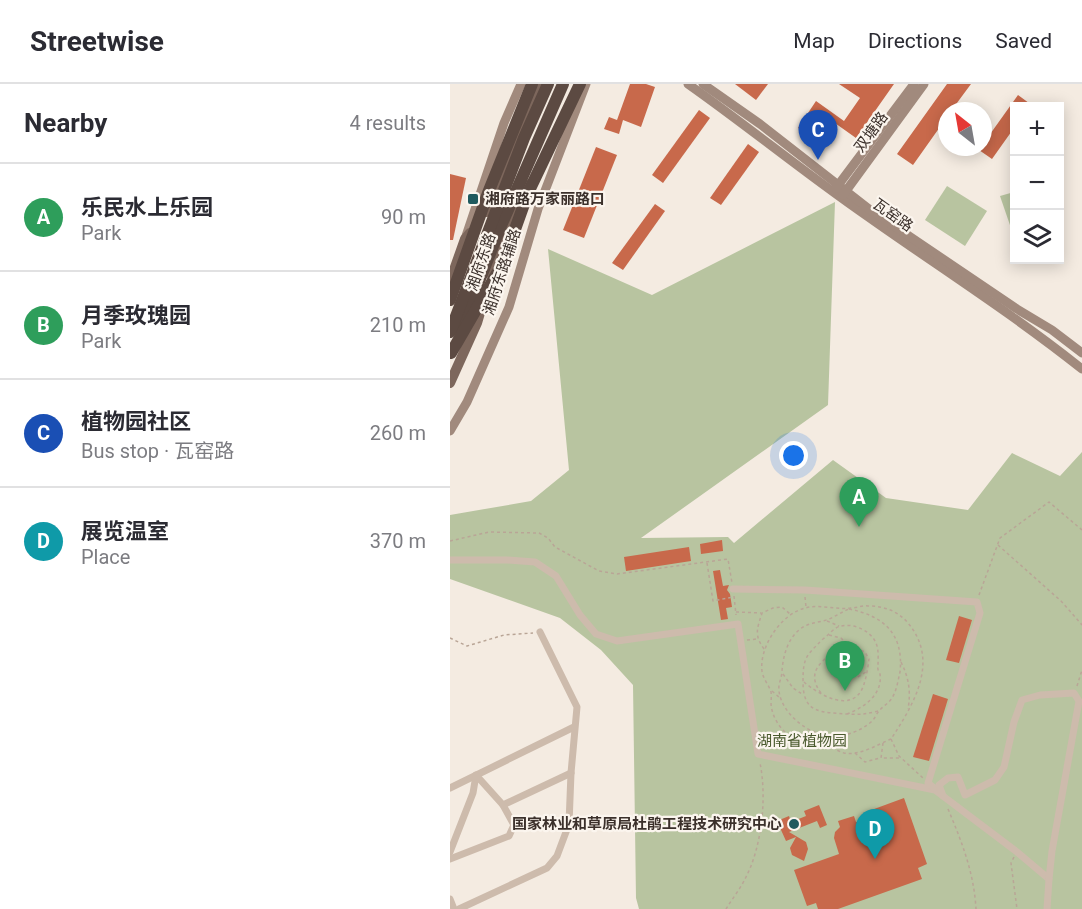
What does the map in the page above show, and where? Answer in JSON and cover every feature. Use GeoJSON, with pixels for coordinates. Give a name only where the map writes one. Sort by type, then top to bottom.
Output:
{"type":"FeatureCollection","features":[{"type":"Feature","properties":{"kind":"highway"},"geometry":{"type":"LineString","coordinates":[[450,300],[488,194],[532,84]]}},
{"type":"Feature","properties":{"kind":"highway"},"geometry":{"type":"LineString","coordinates":[[451,354],[524,138],[548,84]]}},
{"type":"Feature","properties":{"kind":"highway"},"geometry":{"type":"LineString","coordinates":[[450,332],[563,84]]}},
{"type":"Feature","properties":{"kind":"highway"},"geometry":{"type":"LineString","coordinates":[[451,354],[503,263],[528,193],[580,84]]}},
{"type":"Feature","properties":{"kind":"main road"},"geometry":{"type":"LineString","coordinates":[[465,239],[504,123],[521,84]]}},
{"type":"Feature","properties":{"kind":"main road","name":"湘府东路"},"geometry":{"type":"LineString","coordinates":[[450,281],[453,263],[465,239],[487,213],[539,84]]}},
{"type":"Feature","properties":{"kind":"main road","name":"湘府东路"},"geometry":{"type":"LineString","coordinates":[[450,383],[477,323],[496,262],[524,186],[568,84]]}},
{"type":"Feature","properties":{"kind":"main road","name":"湘府东路辅路"},"geometry":{"type":"LineString","coordinates":[[450,431],[467,402],[509,307],[538,209],[586,84]]}},
{"type":"Feature","properties":{"kind":"main road","name":"瓦窑路"},"geometry":{"type":"LineString","coordinates":[[688,84],[840,191],[1082,369]]}},
{"type":"Feature","properties":{"kind":"main road","name":"瓦窑路"},"geometry":{"type":"LineString","coordinates":[[703,84],[760,124],[840,191],[1052,330],[1082,353]]}},
{"type":"Feature","properties":{"kind":"main road","name":"双塘路"},"geometry":{"type":"LineString","coordinates":[[840,191],[914,84]]}},
{"type":"Feature","properties":{"kind":"main road","name":"双塘路"},"geometry":{"type":"LineString","coordinates":[[840,191],[924,84]]}},
{"type":"Feature","properties":{"kind":"street"},"geometry":{"type":"LineString","coordinates":[[450,560],[536,562],[556,576],[580,615],[596,634],[617,641],[738,624],[758,754],[935,790]]}},
{"type":"Feature","properties":{"kind":"street"},"geometry":{"type":"LineString","coordinates":[[733,589],[805,590],[977,602],[980,613],[928,783],[1049,879]]}},
{"type":"Feature","properties":{"kind":"street"},"geometry":{"type":"LineString","coordinates":[[459,909],[547,868],[557,856],[569,824],[577,707],[540,632]]}},
{"type":"Feature","properties":{"kind":"street"},"geometry":{"type":"LineString","coordinates":[[943,797],[939,785],[948,778],[957,777],[965,795],[995,780],[1004,767],[1014,722],[1022,700],[1040,695],[1074,693],[1079,701],[1049,879],[1047,909]]}},
{"type":"Feature","properties":{"kind":"street"},"geometry":{"type":"LineString","coordinates":[[450,788],[574,728]]}},
{"type":"Feature","properties":{"kind":"street"},"geometry":{"type":"LineString","coordinates":[[503,805],[571,773]]}},
{"type":"Feature","properties":{"kind":"street"},"geometry":{"type":"LineString","coordinates":[[450,860],[510,836],[514,825],[503,805],[476,775]]}},
{"type":"Feature","properties":{"kind":"street"},"geometry":{"type":"LineString","coordinates":[[450,852],[473,794],[476,775]]}},
{"type":"Feature","properties":{"kind":"street"},"geometry":{"type":"LineString","coordinates":[[450,834],[459,830]]}},
{"type":"Feature","properties":{"kind":"street"},"geometry":{"type":"LineString","coordinates":[[450,899],[454,909]]}},
{"type":"Feature","properties":{"kind":"path"},"geometry":{"type":"LineString","coordinates":[[977,602],[1000,538],[1049,502],[1082,530]]}},
{"type":"Feature","properties":{"kind":"path"},"geometry":{"type":"LineString","coordinates":[[450,541],[489,532],[539,533],[555,546],[599,572],[617,574],[728,559],[738,624]]}},
{"type":"Feature","properties":{"kind":"path"},"geometry":{"type":"LineString","coordinates":[[998,544],[1061,601],[1082,625]]}},
{"type":"Feature","properties":{"kind":"path"},"geometry":{"type":"LineString","coordinates":[[706,562],[713,601],[734,597]]}},
{"type":"Feature","properties":{"kind":"path"},"geometry":{"type":"LineString","coordinates":[[805,590],[806,608]]}},
{"type":"Feature","properties":{"kind":"path"},"geometry":{"type":"LineString","coordinates":[[826,621],[849,609],[864,605],[880,606],[893,611],[904,618],[914,630],[924,659],[923,673],[908,713],[891,739],[848,754],[825,745],[811,746],[790,737],[778,725],[771,707],[771,691],[762,672],[765,650],[770,638],[791,614],[806,608],[826,606],[849,609],[877,618],[896,637],[901,662],[894,696],[870,724],[856,732],[830,737],[819,734],[796,721],[788,712],[779,686],[786,649],[799,630],[814,621],[826,621],[840,626],[850,625],[867,632],[876,643],[877,669],[880,675],[874,695],[860,709],[847,714]]}},
{"type":"Feature","properties":{"kind":"path"},"geometry":{"type":"LineString","coordinates":[[736,612],[762,613],[782,607],[791,614]]}},
{"type":"Feature","properties":{"kind":"path"},"geometry":{"type":"LineString","coordinates":[[762,613],[757,639],[765,650]]}},
{"type":"Feature","properties":{"kind":"path"},"geometry":{"type":"LineString","coordinates":[[803,694],[802,670],[807,658],[813,647],[840,626]]}},
{"type":"Feature","properties":{"kind":"path"},"geometry":{"type":"LineString","coordinates":[[450,638],[467,646],[504,635],[540,632]]}},
{"type":"Feature","properties":{"kind":"path"},"geometry":{"type":"LineString","coordinates":[[803,681],[821,694],[837,700],[852,700],[864,686],[869,659],[865,652],[846,644],[841,638],[828,634]]}},
{"type":"Feature","properties":{"kind":"path"},"geometry":{"type":"LineString","coordinates":[[740,638],[757,639]]}},
{"type":"Feature","properties":{"kind":"path"},"geometry":{"type":"LineString","coordinates":[[821,694],[815,685],[815,672],[819,663],[836,648],[846,644]]}},
{"type":"Feature","properties":{"kind":"path"},"geometry":{"type":"LineString","coordinates":[[831,653],[829,666],[832,668]]}},
{"type":"Feature","properties":{"kind":"path"},"geometry":{"type":"LineString","coordinates":[[901,662],[909,686],[908,713]]}},
{"type":"Feature","properties":{"kind":"path"},"geometry":{"type":"LineString","coordinates":[[1074,693],[1082,670]]}},
{"type":"Feature","properties":{"kind":"path"},"geometry":{"type":"LineString","coordinates":[[858,677],[867,672]]}},
{"type":"Feature","properties":{"kind":"path"},"geometry":{"type":"LineString","coordinates":[[783,674],[793,688],[803,694],[813,708],[822,713],[862,714],[879,711]]}},
{"type":"Feature","properties":{"kind":"path"},"geometry":{"type":"LineString","coordinates":[[771,691],[782,699]]}},
{"type":"Feature","properties":{"kind":"path"},"geometry":{"type":"LineString","coordinates":[[819,734],[825,745]]}},
{"type":"Feature","properties":{"kind":"path"},"geometry":{"type":"LineString","coordinates":[[891,739],[901,758],[928,783]]}},
{"type":"Feature","properties":{"kind":"path"},"geometry":{"type":"LineString","coordinates":[[881,758],[883,742]]}},
{"type":"Feature","properties":{"kind":"path"},"geometry":{"type":"LineString","coordinates":[[855,753],[865,762],[881,758],[901,758]]}},
{"type":"Feature","properties":{"kind":"path"},"geometry":{"type":"LineString","coordinates":[[726,909],[747,877],[762,826],[763,777],[758,754]]}},
{"type":"Feature","properties":{"kind":"path"},"geometry":{"type":"LineString","coordinates":[[943,797],[966,851],[976,909]]}},
{"type":"Feature","properties":{"kind":"path"},"geometry":{"type":"LineString","coordinates":[[1017,852],[1011,863],[1017,909]]}},
{"type":"Feature","properties":{"kind":"green space"},"geometry":{"type":"Polygon","coordinates":[[[947,186],[987,211],[965,246],[925,220],[947,186]]]}},
{"type":"Feature","properties":{"kind":"green space"},"geometry":{"type":"Polygon","coordinates":[[[1010,193],[1010,225],[1000,196],[1010,193]]]}},
{"type":"Feature","properties":{"kind":"green space","name":"湖南省植物园"},"geometry":{"type":"Polygon","coordinates":[[[835,202],[828,405],[641,538],[728,537],[734,543],[833,460],[886,498],[968,510],[1012,453],[1060,476],[1082,452],[1082,909],[639,909],[636,898],[633,685],[601,650],[560,618],[450,579],[450,515],[531,501],[569,470],[548,249],[652,295],[835,202]]]}},
{"type":"Feature","properties":{"kind":"building"},"geometry":{"type":"Polygon","coordinates":[[[630,84],[646,84],[655,87],[641,127],[623,120],[619,134],[604,129],[609,117],[617,120],[630,84]]]}},
{"type":"Feature","properties":{"kind":"building"},"geometry":{"type":"Polygon","coordinates":[[[735,84],[768,84],[756,100],[735,84]]]}},
{"type":"Feature","properties":{"kind":"building"},"geometry":{"type":"Polygon","coordinates":[[[839,84],[894,84],[856,138],[825,116],[810,136],[798,128],[816,101],[844,121],[860,98],[839,84]]]}},
{"type":"Feature","properties":{"kind":"building"},"geometry":{"type":"Polygon","coordinates":[[[947,84],[971,84],[958,102],[938,102],[938,130],[913,165],[897,154],[947,84]]]}},
{"type":"Feature","properties":{"kind":"building"},"geometry":{"type":"Polygon","coordinates":[[[1018,95],[1028,102],[1013,102],[1018,95]]]}},
{"type":"Feature","properties":{"kind":"building"},"geometry":{"type":"Polygon","coordinates":[[[1010,106],[1010,134],[992,159],[988,156],[992,156],[992,131],[1010,106]]]}},
{"type":"Feature","properties":{"kind":"building"},"geometry":{"type":"Polygon","coordinates":[[[699,110],[710,118],[663,183],[652,175],[699,110]]]}},
{"type":"Feature","properties":{"kind":"building"},"geometry":{"type":"Polygon","coordinates":[[[748,144],[759,152],[721,205],[710,198],[748,144]]]}},
{"type":"Feature","properties":{"kind":"building"},"geometry":{"type":"Polygon","coordinates":[[[596,147],[617,155],[584,238],[563,230],[596,147]]]}},
{"type":"Feature","properties":{"kind":"building"},"geometry":{"type":"Polygon","coordinates":[[[450,174],[466,178],[453,240],[450,240],[450,174]]]}},
{"type":"Feature","properties":{"kind":"building"},"geometry":{"type":"Polygon","coordinates":[[[655,204],[665,211],[623,270],[612,263],[655,204]]]}},
{"type":"Feature","properties":{"kind":"building"},"geometry":{"type":"Polygon","coordinates":[[[722,540],[723,551],[701,554],[700,544],[722,540]]]}},
{"type":"Feature","properties":{"kind":"building"},"geometry":{"type":"Polygon","coordinates":[[[689,547],[691,561],[626,571],[624,557],[689,547]]]}},
{"type":"Feature","properties":{"kind":"building"},"geometry":{"type":"Polygon","coordinates":[[[720,570],[723,586],[729,585],[727,590],[732,607],[726,608],[728,619],[721,620],[713,571],[720,570]]]}},
{"type":"Feature","properties":{"kind":"building"},"geometry":{"type":"Polygon","coordinates":[[[959,616],[972,620],[959,663],[946,660],[959,616]]]}},
{"type":"Feature","properties":{"kind":"building"},"geometry":{"type":"Polygon","coordinates":[[[933,694],[948,699],[929,761],[913,757],[933,694]]]}},
{"type":"Feature","properties":{"kind":"building"},"geometry":{"type":"Polygon","coordinates":[[[904,798],[927,864],[918,868],[922,879],[838,909],[818,909],[816,903],[807,906],[794,870],[839,854],[834,838],[835,832],[840,827],[838,821],[854,816],[856,822],[870,823],[866,812],[904,798]]]}},
{"type":"Feature","properties":{"kind":"building","name":"国家林业和草原局杜鹃工程技术研究中心"},"geometry":{"type":"Polygon","coordinates":[[[819,805],[827,825],[820,828],[817,821],[789,832],[806,842],[808,849],[804,861],[792,855],[790,848],[796,837],[786,841],[777,821],[789,816],[791,822],[806,816],[804,811],[819,805]]]}},
{"type":"Feature","properties":{"kind":"place","name":"植物园社区"},"geometry":{"type":"Point","coordinates":[818,160]}},
{"type":"Feature","properties":{"kind":"place","name":"湘府路万家丽路口"},"geometry":{"type":"Point","coordinates":[473,199]}},
{"type":"Feature","properties":{"kind":"place","name":"乐民水上乐园"},"geometry":{"type":"Point","coordinates":[859,527]}},
{"type":"Feature","properties":{"kind":"place","name":"月季玫瑰园"},"geometry":{"type":"Point","coordinates":[845,691]}},
{"type":"Feature","properties":{"kind":"place","name":"国家林业和草原局杜鹃工程技术研究中心"},"geometry":{"type":"Point","coordinates":[794,824]}},
{"type":"Feature","properties":{"kind":"place","name":"展览温室"},"geometry":{"type":"Point","coordinates":[875,859]}}]}
